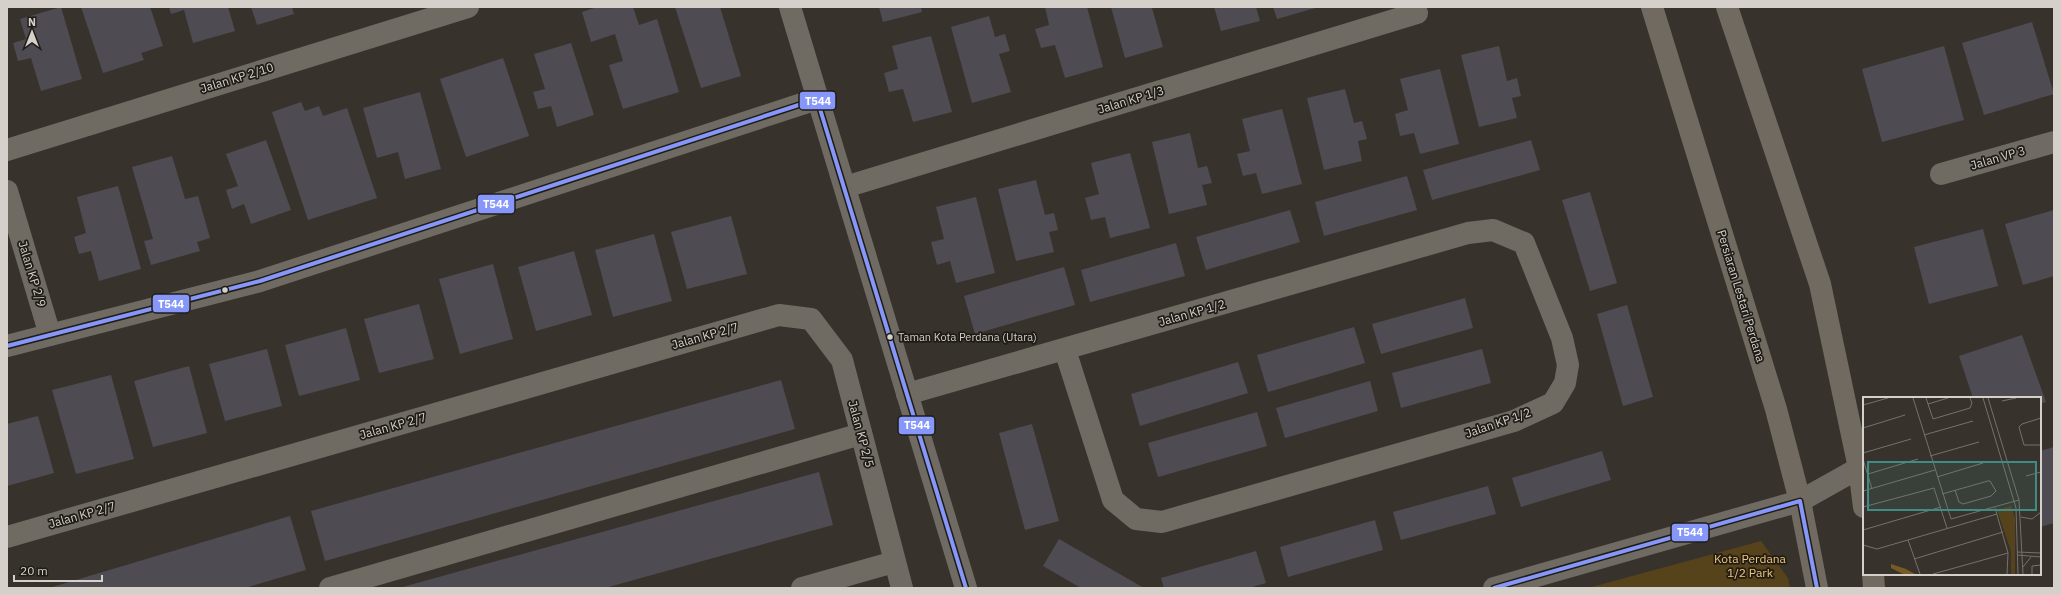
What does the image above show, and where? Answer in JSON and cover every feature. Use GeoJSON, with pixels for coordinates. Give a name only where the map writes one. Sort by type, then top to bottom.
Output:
{"type":"FeatureCollection","features":[{"type":"Feature","properties":{"kind":"main road","name":"Persiaran Lestari Perdana"},"geometry":{"type":"LineString","coordinates":[[1652,7],[1776,409],[1800,501],[1817,588]]}},
{"type":"Feature","properties":{"kind":"main road"},"geometry":{"type":"LineString","coordinates":[[1727,7],[1820,284],[1859,468],[1863,498]]}},
{"type":"Feature","properties":{"kind":"main road"},"geometry":{"type":"LineString","coordinates":[[1873,575],[1874,588]]}},
{"type":"Feature","properties":{"kind":"street","name":"Jalan KP 2/10"},"geometry":{"type":"LineString","coordinates":[[7,150],[468,7]]}},
{"type":"Feature","properties":{"kind":"street"},"geometry":{"type":"LineString","coordinates":[[790,7],[966,588]]}},
{"type":"Feature","properties":{"kind":"street","name":"Jalan KP 1/3"},"geometry":{"type":"LineString","coordinates":[[845,187],[1417,13]]}},
{"type":"Feature","properties":{"kind":"street"},"geometry":{"type":"LineString","coordinates":[[7,346],[260,281],[817,99]]}},
{"type":"Feature","properties":{"kind":"street","name":"Jalan VP 3"},"geometry":{"type":"LineString","coordinates":[[1941,174],[2054,142]]}},
{"type":"Feature","properties":{"kind":"street","name":"Jalan KP 2/9"},"geometry":{"type":"LineString","coordinates":[[7,191],[50,335]]}},
{"type":"Feature","properties":{"kind":"street","name":"Jalan KP 1/2"},"geometry":{"type":"LineString","coordinates":[[907,394],[1065,350],[1468,233],[1493,230],[1524,244],[1562,338],[1568,364],[1565,383],[1553,403],[1514,421],[1162,522],[1136,519],[1113,500],[1065,350]]}},
{"type":"Feature","properties":{"kind":"street","name":"Jalan KP 2/5"},"geometry":{"type":"LineString","coordinates":[[779,315],[811,320],[842,360],[902,588]]}},
{"type":"Feature","properties":{"kind":"street","name":"Jalan KP 2/7"},"geometry":{"type":"LineString","coordinates":[[7,537],[779,315]]}},
{"type":"Feature","properties":{"kind":"street"},"geometry":{"type":"LineString","coordinates":[[330,588],[861,434]]}},
{"type":"Feature","properties":{"kind":"street"},"geometry":{"type":"LineString","coordinates":[[1494,588],[1557,580],[1800,501],[1859,468]]}},
{"type":"Feature","properties":{"kind":"street"},"geometry":{"type":"LineString","coordinates":[[802,588],[894,562]]}},
{"type":"Feature","properties":{"kind":"green space","name":"Kota Perdana 1/2 Park"},"geometry":{"type":"Polygon","coordinates":[[[1761,541],[1788,578],[1790,588],[1588,588],[1761,541]]]}},
{"type":"Feature","properties":{"kind":"building"},"geometry":{"type":"Polygon","coordinates":[[[61,7],[82,79],[41,91],[31,58],[18,61],[13,43],[26,39],[20,19],[61,7]]]}},
{"type":"Feature","properties":{"kind":"building"},"geometry":{"type":"Polygon","coordinates":[[[81,7],[150,7],[163,46],[141,53],[144,60],[103,73],[81,7]]]}},
{"type":"Feature","properties":{"kind":"building"},"geometry":{"type":"Polygon","coordinates":[[[169,7],[228,7],[235,31],[193,43],[184,10],[171,14],[169,7]]]}},
{"type":"Feature","properties":{"kind":"building"},"geometry":{"type":"Polygon","coordinates":[[[251,7],[292,7],[294,14],[257,25],[251,7]]]}},
{"type":"Feature","properties":{"kind":"building"},"geometry":{"type":"Polygon","coordinates":[[[597,7],[633,7],[639,25],[657,19],[679,92],[623,109],[609,65],[623,61],[615,34],[591,42],[582,12],[597,7]]]}},
{"type":"Feature","properties":{"kind":"building"},"geometry":{"type":"Polygon","coordinates":[[[675,7],[720,7],[741,76],[701,88],[675,7]]]}},
{"type":"Feature","properties":{"kind":"building"},"geometry":{"type":"Polygon","coordinates":[[[879,7],[921,7],[922,12],[883,22],[879,7]]]}},
{"type":"Feature","properties":{"kind":"building"},"geometry":{"type":"Polygon","coordinates":[[[1045,7],[1087,7],[1103,67],[1065,78],[1055,45],[1041,48],[1035,29],[1049,25],[1045,7]]]}},
{"type":"Feature","properties":{"kind":"building"},"geometry":{"type":"Polygon","coordinates":[[[1111,7],[1155,7],[1152,8],[1163,47],[1125,58],[1111,7]]]}},
{"type":"Feature","properties":{"kind":"building"},"geometry":{"type":"Polygon","coordinates":[[[1214,7],[1256,7],[1260,21],[1221,31],[1214,7]]]}},
{"type":"Feature","properties":{"kind":"building"},"geometry":{"type":"Polygon","coordinates":[[[1273,7],[1319,7],[1277,19],[1273,7]]]}},
{"type":"Feature","properties":{"kind":"building"},"geometry":{"type":"Polygon","coordinates":[[[989,16],[995,37],[1005,34],[1010,51],[999,54],[1011,92],[972,103],[951,27],[989,16]]]}},
{"type":"Feature","properties":{"kind":"building"},"geometry":{"type":"Polygon","coordinates":[[[2032,22],[2054,94],[1984,115],[1962,43],[2032,22]]]}},
{"type":"Feature","properties":{"kind":"building"},"geometry":{"type":"Polygon","coordinates":[[[931,36],[952,112],[913,122],[903,89],[889,92],[884,73],[898,69],[892,46],[931,36]]]}},
{"type":"Feature","properties":{"kind":"building"},"geometry":{"type":"Polygon","coordinates":[[[571,43],[594,115],[557,127],[551,106],[538,109],[533,92],[545,89],[534,54],[571,43]]]}},
{"type":"Feature","properties":{"kind":"building"},"geometry":{"type":"Polygon","coordinates":[[[1499,46],[1507,81],[1517,78],[1521,96],[1512,98],[1517,118],[1479,127],[1461,55],[1499,46]]]}},
{"type":"Feature","properties":{"kind":"building"},"geometry":{"type":"Polygon","coordinates":[[[1944,46],[1964,120],[1882,142],[1862,69],[1944,46]]]}},
{"type":"Feature","properties":{"kind":"building"},"geometry":{"type":"Polygon","coordinates":[[[503,58],[529,136],[466,157],[440,79],[503,58]]]}},
{"type":"Feature","properties":{"kind":"building"},"geometry":{"type":"Polygon","coordinates":[[[1440,69],[1459,144],[1420,154],[1414,133],[1400,136],[1395,114],[1408,110],[1400,79],[1440,69]]]}},
{"type":"Feature","properties":{"kind":"building"},"geometry":{"type":"Polygon","coordinates":[[[1345,89],[1354,123],[1362,121],[1367,139],[1358,141],[1362,161],[1324,170],[1307,98],[1345,89]]]}},
{"type":"Feature","properties":{"kind":"building"},"geometry":{"type":"Polygon","coordinates":[[[420,92],[441,169],[405,179],[398,152],[377,158],[363,108],[420,92]]]}},
{"type":"Feature","properties":{"kind":"building"},"geometry":{"type":"Polygon","coordinates":[[[301,102],[305,111],[319,106],[323,116],[347,108],[377,198],[308,220],[272,112],[301,102]]]}},
{"type":"Feature","properties":{"kind":"building"},"geometry":{"type":"Polygon","coordinates":[[[1282,109],[1302,184],[1262,194],[1256,173],[1243,176],[1237,154],[1250,151],[1242,119],[1282,109]]]}},
{"type":"Feature","properties":{"kind":"building"},"geometry":{"type":"Polygon","coordinates":[[[1190,133],[1198,168],[1207,166],[1212,183],[1202,185],[1207,205],[1169,214],[1152,142],[1190,133]]]}},
{"type":"Feature","properties":{"kind":"building"},"geometry":{"type":"Polygon","coordinates":[[[266,140],[291,210],[251,224],[244,204],[232,209],[226,190],[238,186],[226,154],[266,140]]]}},
{"type":"Feature","properties":{"kind":"building"},"geometry":{"type":"Polygon","coordinates":[[[1531,140],[1540,170],[1432,200],[1423,170],[1531,140]]]}},
{"type":"Feature","properties":{"kind":"building"},"geometry":{"type":"Polygon","coordinates":[[[1130,153],[1150,228],[1110,238],[1105,217],[1091,220],[1085,198],[1099,194],[1091,163],[1130,153]]]}},
{"type":"Feature","properties":{"kind":"building"},"geometry":{"type":"Polygon","coordinates":[[[172,156],[185,199],[198,196],[210,238],[197,242],[200,251],[151,265],[144,241],[153,239],[132,167],[172,156]]]}},
{"type":"Feature","properties":{"kind":"building"},"geometry":{"type":"Polygon","coordinates":[[[1407,176],[1417,210],[1324,236],[1315,202],[1407,176]]]}},
{"type":"Feature","properties":{"kind":"building"},"geometry":{"type":"Polygon","coordinates":[[[1036,180],[1045,215],[1054,213],[1058,230],[1049,232],[1054,252],[1016,261],[998,189],[1036,180]]]}},
{"type":"Feature","properties":{"kind":"building"},"geometry":{"type":"Polygon","coordinates":[[[118,186],[141,269],[99,281],[91,251],[79,254],[74,237],[86,233],[77,197],[118,186]]]}},
{"type":"Feature","properties":{"kind":"building"},"geometry":{"type":"Polygon","coordinates":[[[1590,192],[1617,283],[1590,291],[1562,200],[1590,192]]]}},
{"type":"Feature","properties":{"kind":"building"},"geometry":{"type":"Polygon","coordinates":[[[976,197],[995,273],[956,283],[950,261],[937,265],[931,242],[944,239],[936,207],[976,197]]]}},
{"type":"Feature","properties":{"kind":"building"},"geometry":{"type":"Polygon","coordinates":[[[1290,210],[1300,242],[1206,270],[1196,237],[1290,210]]]}},
{"type":"Feature","properties":{"kind":"building"},"geometry":{"type":"Polygon","coordinates":[[[2054,210],[2054,276],[2023,285],[2005,224],[2054,210]]]}},
{"type":"Feature","properties":{"kind":"building"},"geometry":{"type":"Polygon","coordinates":[[[731,216],[747,274],[687,289],[671,232],[731,216]]]}},
{"type":"Feature","properties":{"kind":"building"},"geometry":{"type":"Polygon","coordinates":[[[1983,229],[1998,286],[1929,304],[1914,247],[1983,229]]]}},
{"type":"Feature","properties":{"kind":"building"},"geometry":{"type":"Polygon","coordinates":[[[654,234],[672,301],[613,317],[595,250],[654,234]]]}},
{"type":"Feature","properties":{"kind":"building"},"geometry":{"type":"Polygon","coordinates":[[[1176,243],[1185,276],[1090,302],[1081,270],[1176,243]]]}},
{"type":"Feature","properties":{"kind":"building"},"geometry":{"type":"Polygon","coordinates":[[[574,251],[592,315],[536,331],[518,267],[574,251]]]}},
{"type":"Feature","properties":{"kind":"building"},"geometry":{"type":"Polygon","coordinates":[[[493,264],[513,339],[460,354],[439,279],[493,264]]]}},
{"type":"Feature","properties":{"kind":"building"},"geometry":{"type":"Polygon","coordinates":[[[1064,267],[1075,305],[975,334],[964,296],[1064,267]]]}},
{"type":"Feature","properties":{"kind":"building"},"geometry":{"type":"Polygon","coordinates":[[[1465,298],[1473,328],[1381,354],[1372,324],[1465,298]]]}},
{"type":"Feature","properties":{"kind":"building"},"geometry":{"type":"Polygon","coordinates":[[[419,304],[434,359],[379,373],[364,319],[419,304]]]}},
{"type":"Feature","properties":{"kind":"building"},"geometry":{"type":"Polygon","coordinates":[[[1627,305],[1653,397],[1623,406],[1597,314],[1627,305]]]}},
{"type":"Feature","properties":{"kind":"building"},"geometry":{"type":"Polygon","coordinates":[[[1354,327],[1365,363],[1268,392],[1257,355],[1354,327]]]}},
{"type":"Feature","properties":{"kind":"building"},"geometry":{"type":"Polygon","coordinates":[[[346,328],[360,380],[299,396],[285,345],[346,328]]]}},
{"type":"Feature","properties":{"kind":"building"},"geometry":{"type":"Polygon","coordinates":[[[2022,335],[2046,402],[2041,404],[2041,397],[1973,397],[1959,356],[2022,335]]]}},
{"type":"Feature","properties":{"kind":"building"},"geometry":{"type":"Polygon","coordinates":[[[267,349],[282,406],[225,421],[209,364],[267,349]]]}},
{"type":"Feature","properties":{"kind":"building"},"geometry":{"type":"Polygon","coordinates":[[[1482,349],[1491,383],[1401,408],[1392,373],[1482,349]]]}},
{"type":"Feature","properties":{"kind":"building"},"geometry":{"type":"Polygon","coordinates":[[[1238,362],[1248,393],[1140,426],[1131,394],[1238,362]]]}},
{"type":"Feature","properties":{"kind":"building"},"geometry":{"type":"Polygon","coordinates":[[[189,366],[207,433],[153,447],[134,381],[189,366]]]}},
{"type":"Feature","properties":{"kind":"building"},"geometry":{"type":"Polygon","coordinates":[[[111,375],[134,459],[76,474],[52,390],[111,375]]]}},
{"type":"Feature","properties":{"kind":"building"},"geometry":{"type":"Polygon","coordinates":[[[781,380],[795,429],[325,561],[311,511],[781,380]]]}},
{"type":"Feature","properties":{"kind":"building"},"geometry":{"type":"Polygon","coordinates":[[[1370,381],[1378,411],[1285,438],[1276,408],[1370,381]]]}},
{"type":"Feature","properties":{"kind":"building"},"geometry":{"type":"Polygon","coordinates":[[[1257,412],[1267,446],[1158,477],[1148,443],[1257,412]]]}},
{"type":"Feature","properties":{"kind":"building"},"geometry":{"type":"Polygon","coordinates":[[[38,416],[54,473],[7,486],[7,424],[38,416]]]}},
{"type":"Feature","properties":{"kind":"building"},"geometry":{"type":"Polygon","coordinates":[[[1032,424],[1059,521],[1025,530],[999,433],[1032,424]]]}},
{"type":"Feature","properties":{"kind":"building"},"geometry":{"type":"Polygon","coordinates":[[[2054,447],[2054,523],[2041,527],[2041,451],[2054,447]]]}},
{"type":"Feature","properties":{"kind":"building"},"geometry":{"type":"Polygon","coordinates":[[[1602,451],[1611,480],[1521,507],[1512,478],[1602,451]]]}},
{"type":"Feature","properties":{"kind":"building"},"geometry":{"type":"Polygon","coordinates":[[[819,472],[833,525],[605,588],[399,588],[819,472]]]}},
{"type":"Feature","properties":{"kind":"building"},"geometry":{"type":"Polygon","coordinates":[[[1488,486],[1496,514],[1401,540],[1393,512],[1488,486]]]}},
{"type":"Feature","properties":{"kind":"building"},"geometry":{"type":"Polygon","coordinates":[[[290,516],[306,570],[245,588],[49,588],[290,516]]]}},
{"type":"Feature","properties":{"kind":"building"},"geometry":{"type":"Polygon","coordinates":[[[1375,520],[1383,550],[1288,577],[1280,547],[1375,520]]]}},
{"type":"Feature","properties":{"kind":"building"},"geometry":{"type":"Polygon","coordinates":[[[1059,539],[1144,588],[1081,588],[1043,566],[1059,539]]]}},
{"type":"Feature","properties":{"kind":"building"},"geometry":{"type":"Polygon","coordinates":[[[1256,551],[1266,583],[1249,588],[1164,588],[1161,578],[1256,551]]]}},
{"type":"Feature","properties":{"kind":"transit line","name":"T544"},"geometry":{"type":"LineString","coordinates":[[7,346],[260,281],[817,99],[966,588]]}},
{"type":"Feature","properties":{"kind":"transit line","name":"T544"},"geometry":{"type":"LineString","coordinates":[[1494,588],[1800,501],[1817,588]]}},
{"type":"Feature","properties":{"kind":"place","name":"Taman Kota Perdana (Utara)"},"geometry":{"type":"Point","coordinates":[890,337]}}]}
